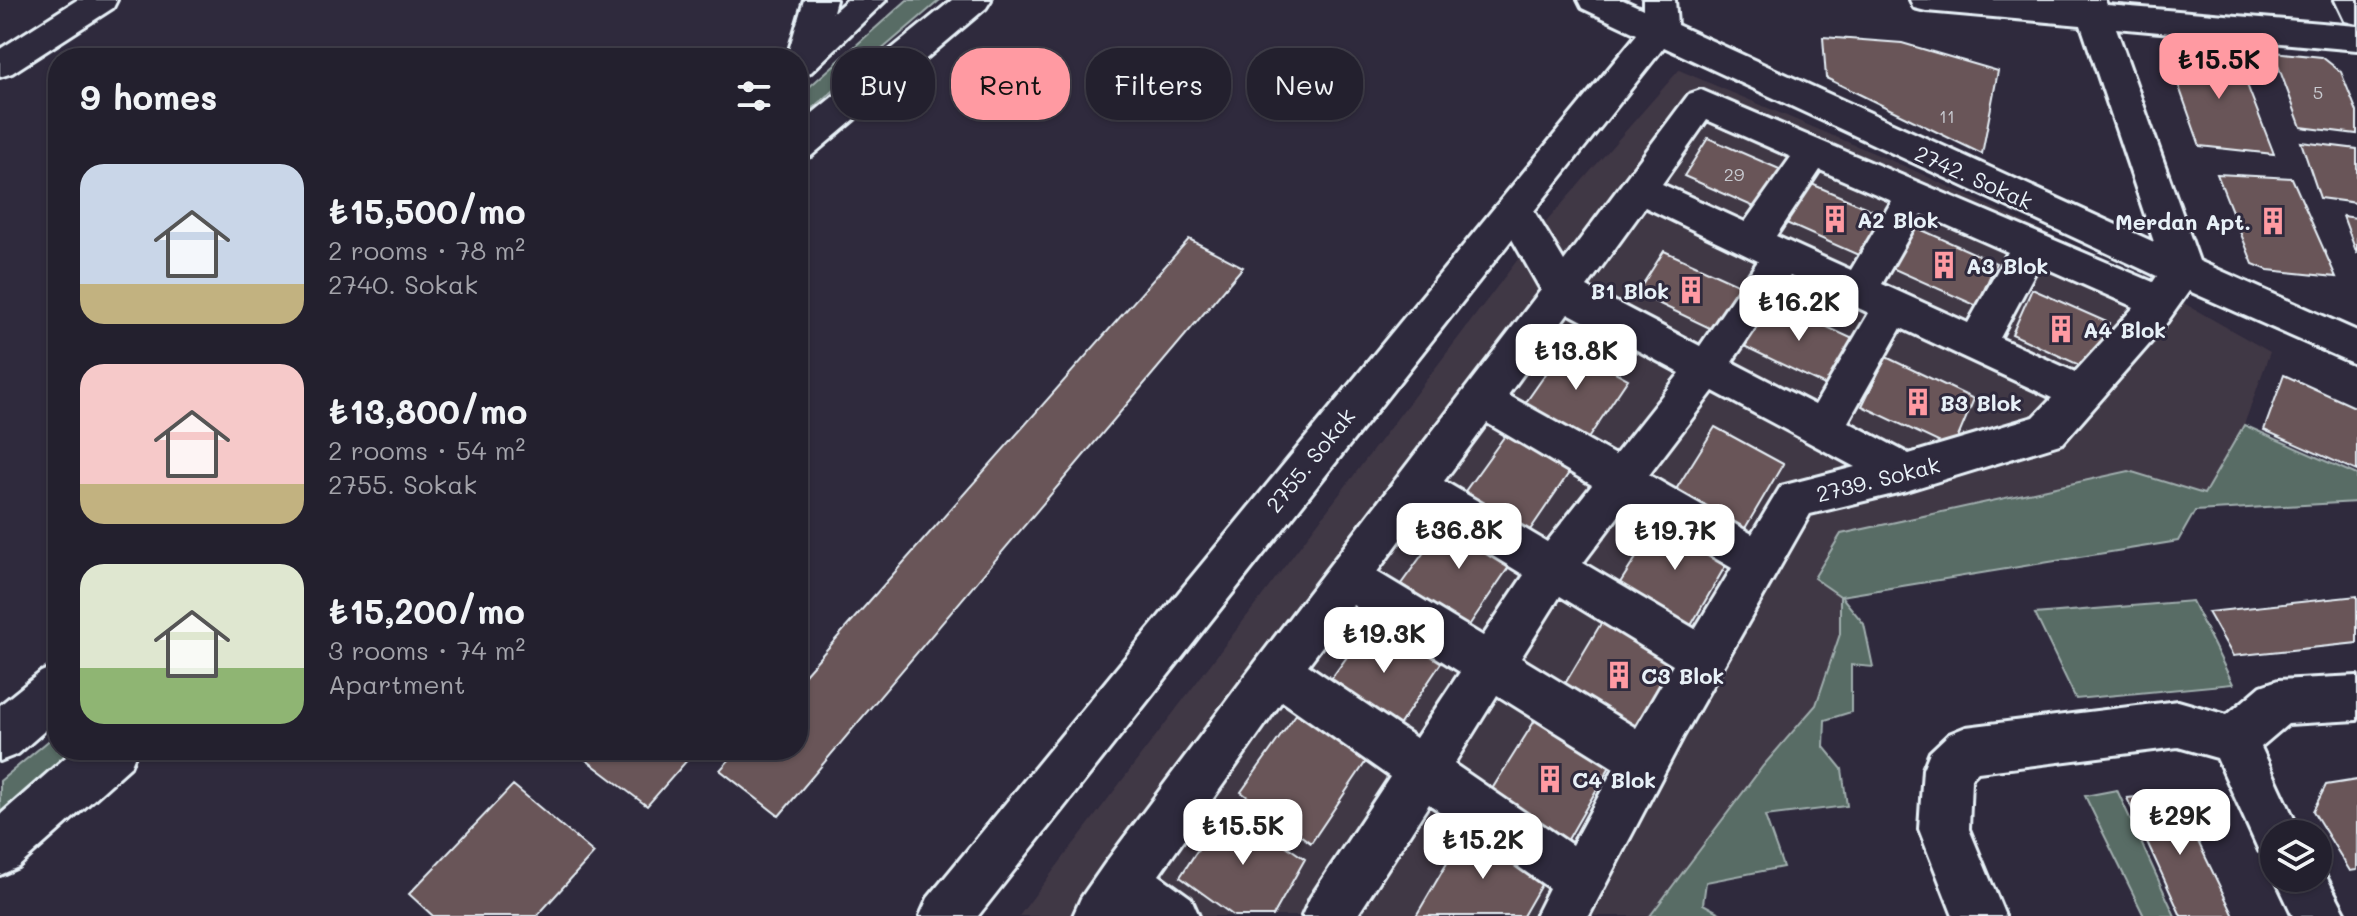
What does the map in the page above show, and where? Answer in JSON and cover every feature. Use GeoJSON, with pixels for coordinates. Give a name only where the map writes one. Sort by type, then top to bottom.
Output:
{"type":"FeatureCollection","features":[{"type":"Feature","properties":{"kind":"highway"},"geometry":{"type":"LineString","coordinates":[[808,54],[869,0]]}},
{"type":"Feature","properties":{"kind":"highway"},"geometry":{"type":"LineString","coordinates":[[808,138],[974,0]]}},
{"type":"Feature","properties":{"kind":"highway"},"geometry":{"type":"LineString","coordinates":[[0,737],[48,696]]}},
{"type":"Feature","properties":{"kind":"highway"},"geometry":{"type":"LineString","coordinates":[[0,849],[101,760]]}},
{"type":"Feature","properties":{"kind":"street"},"geometry":{"type":"LineString","coordinates":[[0,65],[101,0]]}},
{"type":"Feature","properties":{"kind":"street"},"geometry":{"type":"LineString","coordinates":[[805,48],[820,0]]}},
{"type":"Feature","properties":{"kind":"street","name":"2742. Sokak"},"geometry":{"type":"LineString","coordinates":[[1594,0],[1660,15],[1938,161],[2357,349]]}},
{"type":"Feature","properties":{"kind":"street"},"geometry":{"type":"LineString","coordinates":[[1926,0],[2091,6],[2357,38]]}},
{"type":"Feature","properties":{"kind":"street"},"geometry":{"type":"LineString","coordinates":[[2351,0],[2357,13]]}},
{"type":"Feature","properties":{"kind":"street"},"geometry":{"type":"LineString","coordinates":[[2091,6],[2183,270]]}},
{"type":"Feature","properties":{"kind":"street","name":"2755. Sokak"},"geometry":{"type":"LineString","coordinates":[[946,916],[1514,210],[1660,15]]}},
{"type":"Feature","properties":{"kind":"street"},"geometry":{"type":"LineString","coordinates":[[1173,916],[1112,898],[1277,670],[1482,400],[1701,103],[2031,245],[2152,311]]}},
{"type":"Feature","properties":{"kind":"street"},"geometry":{"type":"LineString","coordinates":[[1328,916],[1489,662],[1554,567],[1706,369],[1814,151]]}},
{"type":"Feature","properties":{"kind":"street"},"geometry":{"type":"LineString","coordinates":[[1637,188],[2082,394]]}},
{"type":"Feature","properties":{"kind":"street"},"geometry":{"type":"LineString","coordinates":[[1823,429],[1877,298],[1915,194]]}},
{"type":"Feature","properties":{"kind":"street"},"geometry":{"type":"LineString","coordinates":[[1514,210],[1562,292],[1906,473]]}},
{"type":"Feature","properties":{"kind":"street"},"geometry":{"type":"LineString","coordinates":[[1976,346],[2031,245]]}},
{"type":"Feature","properties":{"kind":"street","name":"2739. Sokak"},"geometry":{"type":"LineString","coordinates":[[1572,899],[1666,721],[1796,499],[1906,473],[2048,431],[2152,311],[2183,270]]}},
{"type":"Feature","properties":{"kind":"street"},"geometry":{"type":"LineString","coordinates":[[1482,400],[1760,561]]}},
{"type":"Feature","properties":{"kind":"street"},"geometry":{"type":"LineString","coordinates":[[1416,487],[1705,659]]}},
{"type":"Feature","properties":{"kind":"street"},"geometry":{"type":"LineString","coordinates":[[1347,577],[1646,761]]}},
{"type":"Feature","properties":{"kind":"street"},"geometry":{"type":"LineString","coordinates":[[1277,670],[1422,769],[1572,899]]}},
{"type":"Feature","properties":{"kind":"street"},"geometry":{"type":"LineString","coordinates":[[2233,740],[2278,702],[2357,698]]}},
{"type":"Feature","properties":{"kind":"street"},"geometry":{"type":"LineString","coordinates":[[1979,916],[1944,829],[1947,769],[1966,750],[2178,724],[2233,740],[2270,820]]}},
{"type":"Feature","properties":{"kind":"street"},"geometry":{"type":"LineString","coordinates":[[2308,892],[2321,916]]}},
{"type":"Feature","properties":{"kind":"shaded area"},"geometry":{"type":"Polygon","coordinates":[[[1679,70],[1911,169],[2120,267],[2270,352],[2244,425],[2178,541],[1840,596],[1840,634],[1816,705],[1763,766],[1650,916],[1019,916],[1547,221],[1679,70]]]}},
{"type":"Feature","properties":{"kind":"green space"},"geometry":{"type":"Polygon","coordinates":[[[907,0],[940,0],[884,48],[853,48],[907,0]]]}},
{"type":"Feature","properties":{"kind":"green space"},"geometry":{"type":"Polygon","coordinates":[[[832,67],[832,92],[808,112],[808,88],[832,67]]]}},
{"type":"Feature","properties":{"kind":"green space"},"geometry":{"type":"Polygon","coordinates":[[[2244,425],[2357,475],[2357,502],[2195,511],[2178,541],[1841,596],[1864,624],[1873,667],[1851,665],[1851,712],[1825,720],[1824,747],[1842,769],[1847,806],[1765,816],[1783,867],[1706,882],[1703,904],[1725,916],[1650,916],[1763,766],[1816,705],[1840,634],[1840,596],[1814,578],[1841,534],[2129,471],[2204,494],[2244,425]]]}},
{"type":"Feature","properties":{"kind":"green space"},"geometry":{"type":"Polygon","coordinates":[[[2192,601],[2233,684],[2076,699],[2035,614],[2192,601]]]}},
{"type":"Feature","properties":{"kind":"green space"},"geometry":{"type":"Polygon","coordinates":[[[48,741],[48,760],[68,760],[0,817],[0,781],[48,741]]]}},
{"type":"Feature","properties":{"kind":"green space"},"geometry":{"type":"Polygon","coordinates":[[[2117,790],[2175,916],[2144,916],[2085,796],[2117,790]]]}},
{"type":"Feature","properties":{"kind":"building"},"geometry":{"type":"Polygon","coordinates":[[[1823,37],[1902,43],[1998,71],[1982,154],[1826,78],[1823,37]]]}},
{"type":"Feature","properties":{"kind":"building","name":"Merdan Apt."},"geometry":{"type":"Polygon","coordinates":[[[2165,47],[2235,54],[2274,154],[2200,146],[2165,47]]]}},
{"type":"Feature","properties":{"kind":"building"},"geometry":{"type":"Polygon","coordinates":[[[2273,52],[2322,57],[2341,72],[2357,112],[2357,134],[2301,127],[2273,52]]]}},
{"type":"Feature","properties":{"kind":"building"},"geometry":{"type":"Polygon","coordinates":[[[1708,138],[1784,171],[1761,210],[1684,176],[1708,138]]]}},
{"type":"Feature","properties":{"kind":"building"},"geometry":{"type":"Polygon","coordinates":[[[2301,142],[2357,149],[2357,203],[2320,198],[2301,142]]]}},
{"type":"Feature","properties":{"kind":"building","name":"Merdan Apt."},"geometry":{"type":"Polygon","coordinates":[[[2217,174],[2292,178],[2336,277],[2268,270],[2253,264],[2217,174]]]}},
{"type":"Feature","properties":{"kind":"building","name":"A2 Blok"},"geometry":{"type":"Polygon","coordinates":[[[1807,182],[1886,216],[1865,258],[1784,222],[1807,182]]]}},
{"type":"Feature","properties":{"kind":"building"},"geometry":{"type":"Polygon","coordinates":[[[2343,216],[2357,218],[2357,254],[2343,216]]]}},
{"type":"Feature","properties":{"kind":"building","name":"A3 Blok"},"geometry":{"type":"Polygon","coordinates":[[[1913,226],[1996,263],[1977,306],[1892,268],[1913,226]]]}},
{"type":"Feature","properties":{"kind":"building"},"geometry":{"type":"Polygon","coordinates":[[[1189,239],[1243,267],[779,816],[720,770],[729,760],[808,760],[808,671],[1189,239]]]}},
{"type":"Feature","properties":{"kind":"building","name":"B1 Blok"},"geometry":{"type":"Polygon","coordinates":[[[1664,251],[1744,287],[1718,332],[1637,293],[1664,251]]]}},
{"type":"Feature","properties":{"kind":"building","name":"A4 Blok"},"geometry":{"type":"Polygon","coordinates":[[[2032,289],[2109,323],[2090,370],[2012,334],[2032,289]]]}},
{"type":"Feature","properties":{"kind":"building"},"geometry":{"type":"Polygon","coordinates":[[[1769,300],[1853,339],[1829,387],[1744,346],[1769,300]]]}},
{"type":"Feature","properties":{"kind":"building"},"geometry":{"type":"Polygon","coordinates":[[[1566,345],[1628,379],[1587,440],[1524,405],[1566,345]]]}},
{"type":"Feature","properties":{"kind":"building","name":"B3 Blok"},"geometry":{"type":"Polygon","coordinates":[[[1886,357],[1974,399],[1953,449],[1862,406],[1886,357]]]}},
{"type":"Feature","properties":{"kind":"building"},"geometry":{"type":"Polygon","coordinates":[[[2284,375],[2357,408],[2357,471],[2264,430],[2284,375]]]}},
{"type":"Feature","properties":{"kind":"building"},"geometry":{"type":"Polygon","coordinates":[[[1715,427],[1783,464],[1744,530],[1675,491],[1715,427]]]}},
{"type":"Feature","properties":{"kind":"building"},"geometry":{"type":"Polygon","coordinates":[[[1509,430],[1573,467],[1528,533],[1463,494],[1509,430]]]}},
{"type":"Feature","properties":{"kind":"building"},"geometry":{"type":"Polygon","coordinates":[[[1451,515],[1517,555],[1468,627],[1401,584],[1451,515]]]}},
{"type":"Feature","properties":{"kind":"building"},"geometry":{"type":"Polygon","coordinates":[[[1662,517],[1731,556],[1689,629],[1618,586],[1662,517]]]}},
{"type":"Feature","properties":{"kind":"building"},"geometry":{"type":"Polygon","coordinates":[[[2357,596],[2357,643],[2233,656],[2208,612],[2357,596]]]}},
{"type":"Feature","properties":{"kind":"building"},"geometry":{"type":"Polygon","coordinates":[[[1378,614],[1445,657],[1392,736],[1323,690],[1378,614]]]}},
{"type":"Feature","properties":{"kind":"building","name":"C3 Blok"},"geometry":{"type":"Polygon","coordinates":[[[1606,615],[1679,659],[1633,738],[1560,692],[1606,615]]]}},
{"type":"Feature","properties":{"kind":"building"},"geometry":{"type":"Polygon","coordinates":[[[1299,710],[1369,757],[1311,843],[1241,792],[1299,710]]]}},
{"type":"Feature","properties":{"kind":"building","name":"C4 Blok"},"geometry":{"type":"Polygon","coordinates":[[[1539,714],[1613,761],[1563,848],[1487,797],[1539,714]]]}},
{"type":"Feature","properties":{"kind":"building"},"geometry":{"type":"Polygon","coordinates":[[[586,760],[687,760],[647,806],[586,760]]]}},
{"type":"Feature","properties":{"kind":"building"},"geometry":{"type":"Polygon","coordinates":[[[2357,780],[2357,870],[2350,871],[2332,842],[2332,820],[2319,820],[2313,811],[2326,785],[2357,780]]]}},
{"type":"Feature","properties":{"kind":"building"},"geometry":{"type":"Polygon","coordinates":[[[513,785],[594,853],[537,916],[433,916],[409,894],[513,785]]]}},
{"type":"Feature","properties":{"kind":"building"},"geometry":{"type":"Polygon","coordinates":[[[2175,794],[2234,916],[2181,916],[2127,798],[2175,794]]]}},
{"type":"Feature","properties":{"kind":"building"},"geometry":{"type":"Polygon","coordinates":[[[1227,805],[1305,859],[1273,916],[1234,916],[1180,877],[1227,805]]]}},
{"type":"Feature","properties":{"kind":"building"},"geometry":{"type":"Polygon","coordinates":[[[1470,824],[1546,876],[1523,916],[1416,916],[1470,824]]]}},
{"type":"Feature","properties":{"kind":"place","name":"A2 Blok"},"geometry":{"type":"Point","coordinates":[1835,219]}},
{"type":"Feature","properties":{"kind":"place","name":"Merdan Apt."},"geometry":{"type":"Point","coordinates":[2273,221]}},
{"type":"Feature","properties":{"kind":"place","name":"A3 Blok"},"geometry":{"type":"Point","coordinates":[1944,265]}},
{"type":"Feature","properties":{"kind":"place","name":"B1 Blok"},"geometry":{"type":"Point","coordinates":[1691,290]}},
{"type":"Feature","properties":{"kind":"place","name":"A4 Blok"},"geometry":{"type":"Point","coordinates":[2061,329]}},
{"type":"Feature","properties":{"kind":"place","name":"B3 Blok"},"geometry":{"type":"Point","coordinates":[1918,402]}},
{"type":"Feature","properties":{"kind":"place","name":"C3 Blok"},"geometry":{"type":"Point","coordinates":[1619,675]}},
{"type":"Feature","properties":{"kind":"place","name":"C4 Blok"},"geometry":{"type":"Point","coordinates":[1550,779]}}]}
